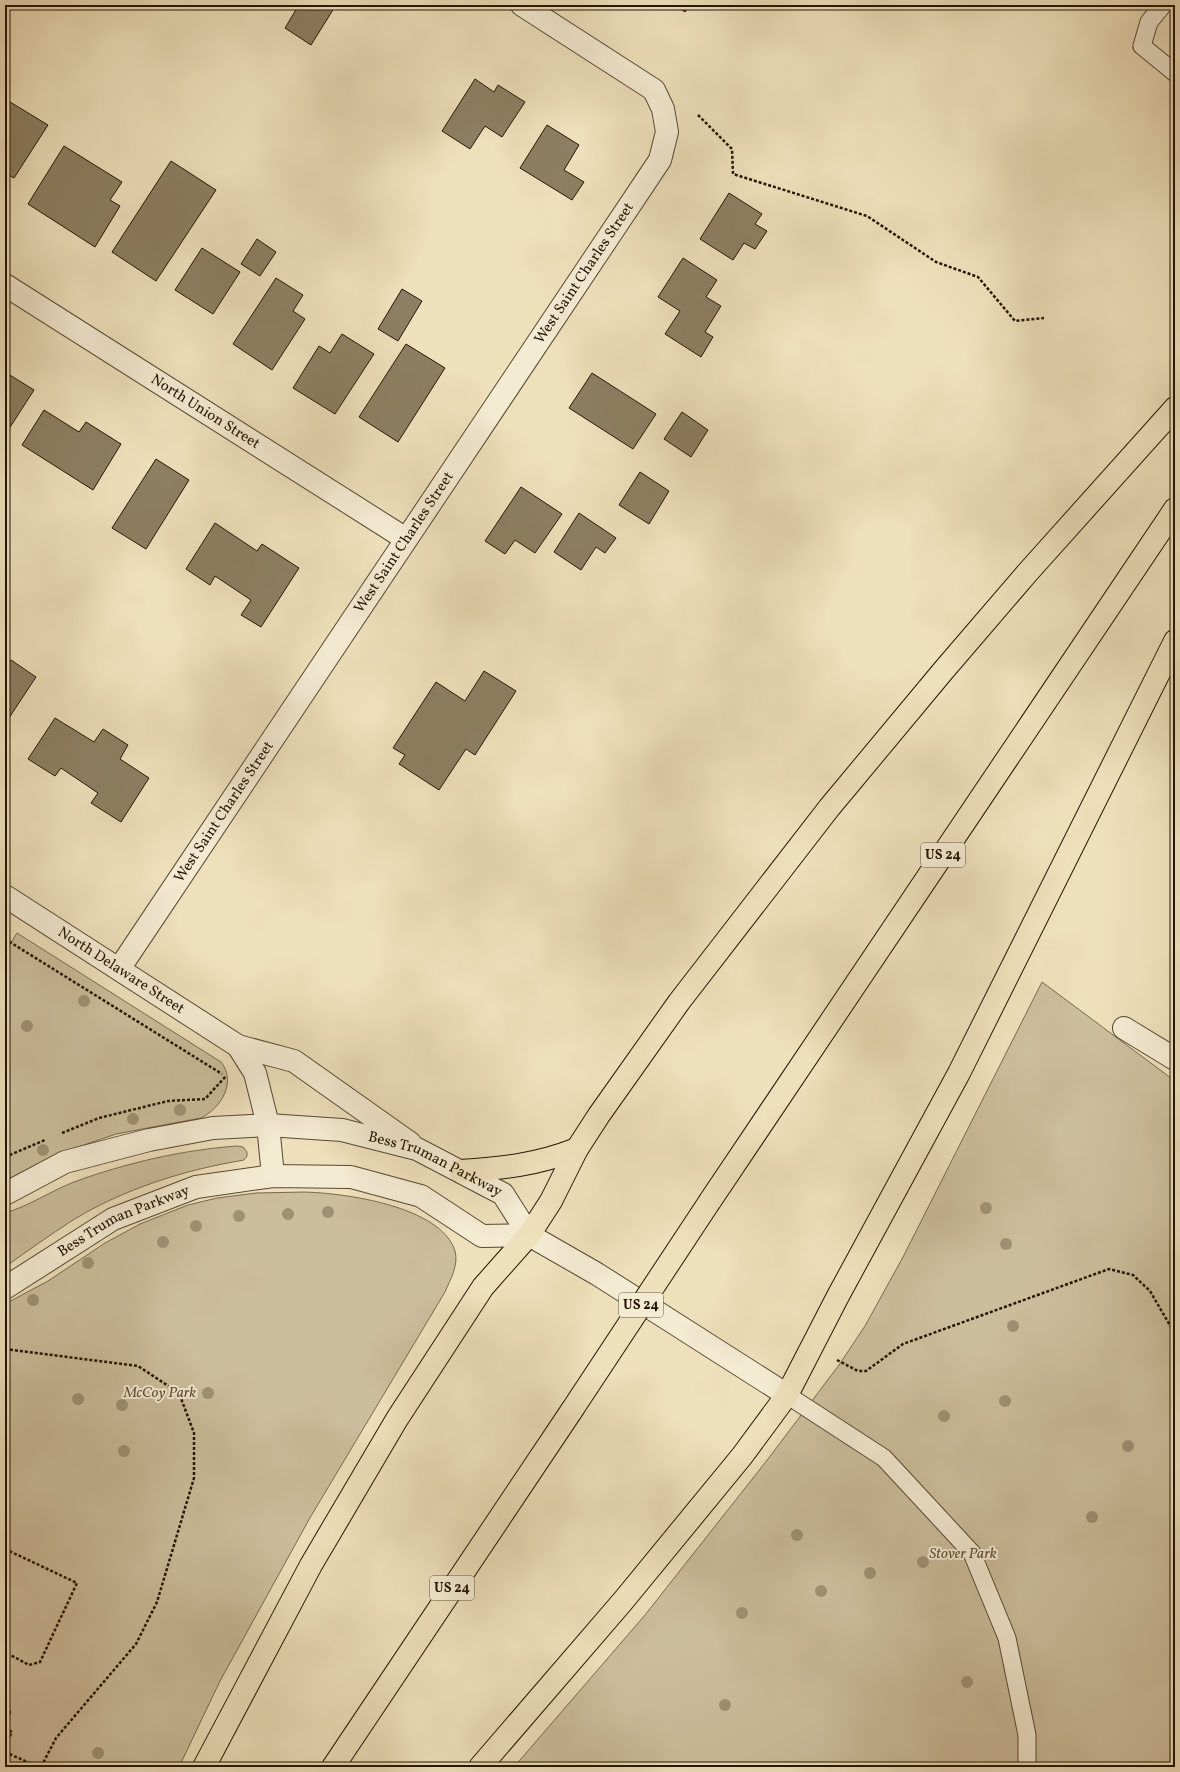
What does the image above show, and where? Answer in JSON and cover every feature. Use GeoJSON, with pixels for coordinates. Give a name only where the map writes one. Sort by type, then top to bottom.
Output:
{"type":"FeatureCollection","features":[{"type":"Feature","properties":{"kind":"main road"},"geometry":{"type":"LineString","coordinates":[[204,1767],[311,1565],[397,1419],[483,1287],[529,1235],[551,1201],[578,1149],[599,1115],[679,1002],[829,808],[1028,572],[1175,408]]}},
{"type":"Feature","properties":{"kind":"main road","name":"US 24"},"geometry":{"type":"LineString","coordinates":[[333,1767],[710,1201],[1175,509]]}},
{"type":"Feature","properties":{"kind":"main road"},"geometry":{"type":"LineString","coordinates":[[480,1767],[623,1601],[742,1456],[787,1395],[838,1296],[959,1074],[1175,642]]}},
{"type":"Feature","properties":{"kind":"main road"},"geometry":{"type":"LineString","coordinates":[[460,1171],[524,1165],[551,1159],[578,1149]]}},
{"type":"Feature","properties":{"kind":"street","name":"West Saint Charles Street"},"geometry":{"type":"LineString","coordinates":[[119,969],[660,160],[667,132],[663,109],[654,90],[522,5]]}},
{"type":"Feature","properties":{"kind":"street","name":"North Union Street"},"geometry":{"type":"LineString","coordinates":[[5,285],[406,539]]}},
{"type":"Feature","properties":{"kind":"street","name":"North Delaware Street"},"geometry":{"type":"LineString","coordinates":[[5,896],[238,1046],[294,1061],[417,1149]]}},
{"type":"Feature","properties":{"kind":"street"},"geometry":{"type":"LineString","coordinates":[[1124,1028],[1175,1059]]}},
{"type":"Feature","properties":{"kind":"street","name":"North Delaware Street"},"geometry":{"type":"LineString","coordinates":[[238,1046],[255,1073],[268,1125],[273,1176]]}},
{"type":"Feature","properties":{"kind":"street","name":"Bess Truman Parkway"},"geometry":{"type":"LineString","coordinates":[[5,1194],[65,1162],[149,1140],[213,1128],[268,1125],[342,1130],[417,1149],[503,1194],[529,1235]]}},
{"type":"Feature","properties":{"kind":"street","name":"Bess Truman Parkway"},"geometry":{"type":"LineString","coordinates":[[5,1288],[113,1220],[196,1187],[273,1176],[350,1177],[421,1196],[482,1236],[529,1235]]}},
{"type":"Feature","properties":{"kind":"street"},"geometry":{"type":"LineString","coordinates":[[529,1235],[598,1274],[787,1395]]}},
{"type":"Feature","properties":{"kind":"lane"},"geometry":{"type":"LineString","coordinates":[[1163,5],[1149,22],[1142,46],[1175,73]]}},
{"type":"Feature","properties":{"kind":"lane"},"geometry":{"type":"LineString","coordinates":[[787,1395],[884,1458],[972,1553],[1008,1638],[1027,1735],[1027,1767]]}},
{"type":"Feature","properties":{"kind":"path"},"geometry":{"type":"LineString","coordinates":[[698,115],[732,149],[733,174],[867,216],[936,262],[978,277],[1015,321],[1044,318]]}},
{"type":"Feature","properties":{"kind":"path"},"geometry":{"type":"LineString","coordinates":[[5,939],[226,1076],[205,1099],[168,1101],[99,1118],[55,1136]]}},
{"type":"Feature","properties":{"kind":"path"},"geometry":{"type":"LineString","coordinates":[[5,1157],[48,1139]]}},
{"type":"Feature","properties":{"kind":"path"},"geometry":{"type":"LineString","coordinates":[[837,1360],[858,1371],[866,1371],[903,1344],[1110,1269],[1133,1275],[1150,1291],[1175,1334]]}},
{"type":"Feature","properties":{"kind":"path"},"geometry":{"type":"LineString","coordinates":[[5,1349],[138,1366],[179,1393],[194,1433],[194,1478],[158,1602],[136,1644],[56,1738],[40,1767],[5,1752]]}},
{"type":"Feature","properties":{"kind":"path"},"geometry":{"type":"LineString","coordinates":[[5,1549],[77,1583],[40,1662],[29,1665],[5,1652]]}},
{"type":"Feature","properties":{"kind":"path"},"geometry":{"type":"LineString","coordinates":[[5,1709],[10,1712],[5,1724]]}},
{"type":"Feature","properties":{"kind":"path"},"geometry":{"type":"LineString","coordinates":[[5,1728],[12,1732],[5,1745]]}},
{"type":"Feature","properties":{"kind":"green space"},"geometry":{"type":"Polygon","coordinates":[[[17,933],[221,1062],[226,1070],[227,1086],[215,1108],[201,1118],[116,1134],[75,1148],[5,1181],[5,952],[17,933]]]}},
{"type":"Feature","properties":{"kind":"green space","name":"Stover Park"},"geometry":{"type":"Polygon","coordinates":[[[1042,982],[1175,1081],[1175,1767],[514,1767],[645,1615],[768,1459],[839,1365],[865,1326],[903,1257],[1042,982]]]}},
{"type":"Feature","properties":{"kind":"green space"},"geometry":{"type":"Polygon","coordinates":[[[237,1146],[243,1147],[247,1152],[247,1156],[244,1160],[177,1175],[113,1199],[73,1220],[5,1267],[5,1213],[74,1182],[134,1163],[175,1154],[237,1146]]]}},
{"type":"Feature","properties":{"kind":"green space","name":"McCoy Park"},"geometry":{"type":"Polygon","coordinates":[[[304,1192],[342,1195],[366,1199],[412,1213],[431,1223],[446,1236],[455,1251],[455,1267],[445,1292],[311,1516],[220,1681],[179,1767],[5,1767],[5,1304],[48,1281],[105,1243],[140,1224],[188,1205],[217,1198],[256,1193],[304,1192]]]}},
{"type":"Feature","properties":{"kind":"building"},"geometry":{"type":"Polygon","coordinates":[[[292,5],[336,5],[311,45],[285,28],[297,8],[292,5]]]}},
{"type":"Feature","properties":{"kind":"building"},"geometry":{"type":"Polygon","coordinates":[[[675,5],[690,5],[685,12],[675,5]]]}},
{"type":"Feature","properties":{"kind":"building"},"geometry":{"type":"Polygon","coordinates":[[[475,79],[494,92],[498,85],[525,102],[502,137],[485,126],[470,149],[442,131],[475,79]]]}},
{"type":"Feature","properties":{"kind":"building"},"geometry":{"type":"Polygon","coordinates":[[[10,102],[48,125],[14,178],[5,173],[5,110],[10,102]]]}},
{"type":"Feature","properties":{"kind":"building"},"geometry":{"type":"Polygon","coordinates":[[[547,125],[579,145],[564,170],[584,182],[572,200],[520,168],[547,125]]]}},
{"type":"Feature","properties":{"kind":"building"},"geometry":{"type":"Polygon","coordinates":[[[64,146],[122,182],[110,200],[120,206],[95,247],[28,204],[64,146]]]}},
{"type":"Feature","properties":{"kind":"building"},"geometry":{"type":"Polygon","coordinates":[[[171,161],[216,190],[156,281],[112,252],[171,161]]]}},
{"type":"Feature","properties":{"kind":"building"},"geometry":{"type":"Polygon","coordinates":[[[729,193],[762,214],[755,224],[767,231],[755,249],[744,243],[733,260],[700,239],[729,193]]]}},
{"type":"Feature","properties":{"kind":"building"},"geometry":{"type":"Polygon","coordinates":[[[257,239],[276,252],[260,276],[241,264],[257,239]]]}},
{"type":"Feature","properties":{"kind":"building"},"geometry":{"type":"Polygon","coordinates":[[[202,248],[240,272],[213,314],[175,290],[202,248]]]}},
{"type":"Feature","properties":{"kind":"building"},"geometry":{"type":"Polygon","coordinates":[[[683,258],[717,280],[706,297],[721,306],[705,332],[713,337],[701,357],[665,334],[680,311],[658,297],[683,258]]]}},
{"type":"Feature","properties":{"kind":"building"},"geometry":{"type":"Polygon","coordinates":[[[276,278],[303,295],[293,311],[305,319],[272,370],[233,344],[276,278]]]}},
{"type":"Feature","properties":{"kind":"building"},"geometry":{"type":"Polygon","coordinates":[[[402,289],[422,301],[398,341],[378,329],[402,289]]]}},
{"type":"Feature","properties":{"kind":"building"},"geometry":{"type":"Polygon","coordinates":[[[342,334],[374,354],[335,414],[293,388],[319,346],[330,353],[342,334]]]}},
{"type":"Feature","properties":{"kind":"building"},"geometry":{"type":"Polygon","coordinates":[[[406,344],[445,368],[398,442],[359,417],[406,344]]]}},
{"type":"Feature","properties":{"kind":"building"},"geometry":{"type":"Polygon","coordinates":[[[5,372],[34,390],[5,435],[5,372]]]}},
{"type":"Feature","properties":{"kind":"building"},"geometry":{"type":"Polygon","coordinates":[[[592,373],[656,414],[633,449],[569,408],[592,373]]]}},
{"type":"Feature","properties":{"kind":"building"},"geometry":{"type":"Polygon","coordinates":[[[44,410],[79,432],[86,422],[121,444],[93,490],[22,445],[44,410]]]}},
{"type":"Feature","properties":{"kind":"building"},"geometry":{"type":"Polygon","coordinates":[[[682,412],[708,430],[691,457],[664,439],[682,412]]]}},
{"type":"Feature","properties":{"kind":"building"},"geometry":{"type":"Polygon","coordinates":[[[156,459],[189,480],[146,549],[112,528],[156,459]]]}},
{"type":"Feature","properties":{"kind":"building"},"geometry":{"type":"Polygon","coordinates":[[[640,472],[669,491],[649,524],[619,505],[640,472]]]}},
{"type":"Feature","properties":{"kind":"building"},"geometry":{"type":"Polygon","coordinates":[[[521,487],[562,514],[535,553],[515,540],[505,554],[485,541],[521,487]]]}},
{"type":"Feature","properties":{"kind":"building"},"geometry":{"type":"Polygon","coordinates":[[[579,513],[616,538],[605,553],[596,547],[581,570],[554,552],[579,513]]]}},
{"type":"Feature","properties":{"kind":"building"},"geometry":{"type":"Polygon","coordinates":[[[215,523],[257,551],[262,544],[299,568],[261,627],[241,615],[251,600],[215,576],[210,585],[186,569],[215,523]]]}},
{"type":"Feature","properties":{"kind":"building"},"geometry":{"type":"Polygon","coordinates":[[[11,660],[36,677],[5,724],[5,669],[11,660]]]}},
{"type":"Feature","properties":{"kind":"building"},"geometry":{"type":"Polygon","coordinates":[[[484,671],[516,691],[475,755],[466,749],[439,790],[399,764],[405,755],[393,748],[436,682],[465,701],[484,671]]]}},
{"type":"Feature","properties":{"kind":"building"},"geometry":{"type":"Polygon","coordinates":[[[55,718],[94,742],[103,729],[128,745],[120,759],[149,778],[121,822],[91,803],[98,793],[61,768],[55,776],[28,759],[55,718]]]}}]}
